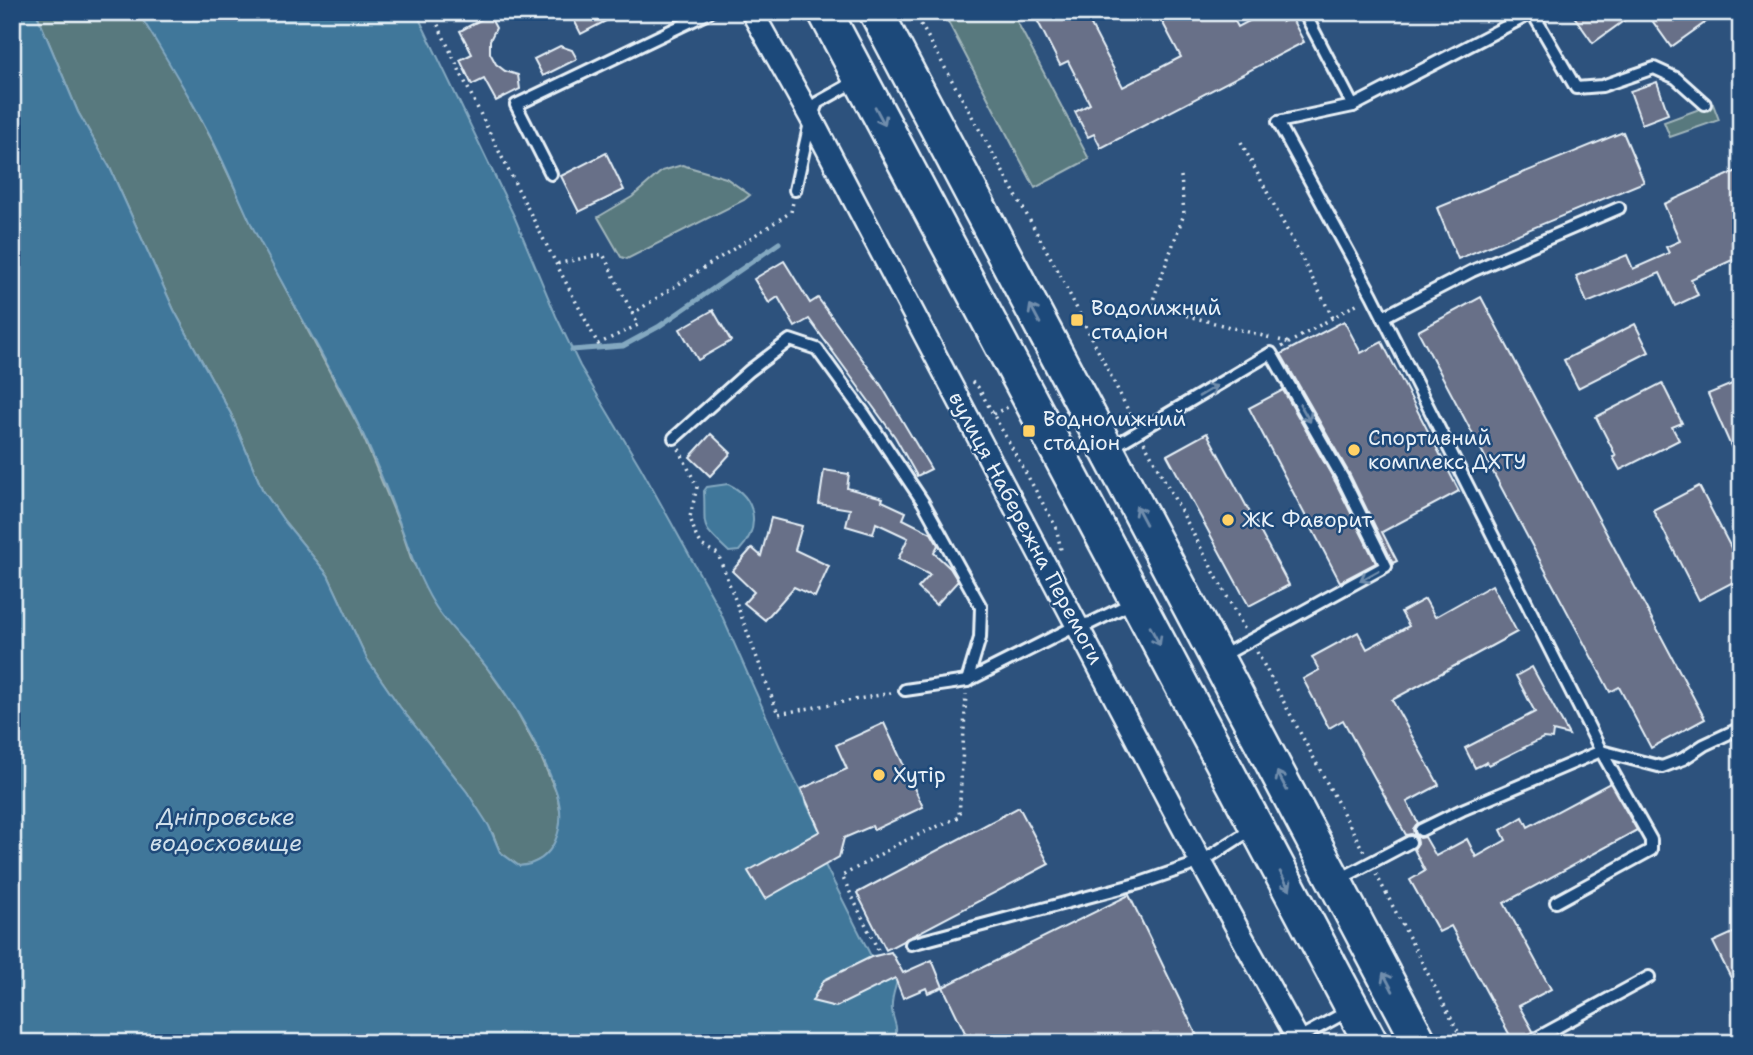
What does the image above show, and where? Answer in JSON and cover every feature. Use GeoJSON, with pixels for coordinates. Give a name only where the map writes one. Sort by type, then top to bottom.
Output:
{"type":"FeatureCollection","features":[{"type":"Feature","properties":{"kind":"main road"},"geometry":{"type":"LineString","coordinates":[[825,12],[1371,1043]]}},
{"type":"Feature","properties":{"kind":"main road"},"geometry":{"type":"LineString","coordinates":[[876,12],[1420,1043]]}},
{"type":"Feature","properties":{"kind":"main road"},"geometry":{"type":"LineString","coordinates":[[940,229],[980,209]]}},
{"type":"Feature","properties":{"kind":"main road"},"geometry":{"type":"LineString","coordinates":[[1130,588],[1162,556]]}},
{"type":"Feature","properties":{"kind":"street","name":"вулиця Набережна Перемоги"},"geometry":{"type":"LineString","coordinates":[[752,12],[811,118],[1296,1041]]}},
{"type":"Feature","properties":{"kind":"lane"},"geometry":{"type":"LineString","coordinates":[[551,174],[516,105],[710,12]]}},
{"type":"Feature","properties":{"kind":"lane"},"geometry":{"type":"LineString","coordinates":[[1304,12],[1353,106]]}},
{"type":"Feature","properties":{"kind":"lane"},"geometry":{"type":"LineString","coordinates":[[1556,902],[1651,850],[1651,840],[1601,751],[1372,295],[1278,122],[1353,106],[1532,12],[1576,88],[1602,86],[1654,68],[1676,78],[1705,104]]}},
{"type":"Feature","properties":{"kind":"lane"},"geometry":{"type":"LineString","coordinates":[[795,190],[811,118],[817,103],[860,79]]}},
{"type":"Feature","properties":{"kind":"lane"},"geometry":{"type":"LineString","coordinates":[[1383,317],[1472,271],[1619,208]]}},
{"type":"Feature","properties":{"kind":"lane"},"geometry":{"type":"LineString","coordinates":[[674,438],[749,371],[790,340],[817,349],[923,502],[981,607],[980,638],[967,681]]}},
{"type":"Feature","properties":{"kind":"lane"},"geometry":{"type":"LineString","coordinates":[[1107,450],[1271,354],[1343,479],[1386,566],[1217,659]]}},
{"type":"Feature","properties":{"kind":"lane"},"geometry":{"type":"LineString","coordinates":[[905,690],[967,681],[1076,626],[1091,623],[1130,588]]}},
{"type":"Feature","properties":{"kind":"lane"},"geometry":{"type":"LineString","coordinates":[[1421,830],[1601,751],[1662,767],[1683,759],[1703,745],[1736,730]]}},
{"type":"Feature","properties":{"kind":"lane"},"geometry":{"type":"LineString","coordinates":[[911,944],[1140,883],[1201,862],[1256,827]]}},
{"type":"Feature","properties":{"kind":"lane"},"geometry":{"type":"LineString","coordinates":[[1335,882],[1410,842]]}},
{"type":"Feature","properties":{"kind":"lane"},"geometry":{"type":"LineString","coordinates":[[1537,1038],[1649,977]]}},
{"type":"Feature","properties":{"kind":"lane"},"geometry":{"type":"LineString","coordinates":[[1296,1041],[1352,1009]]}},
{"type":"Feature","properties":{"kind":"path"},"geometry":{"type":"LineString","coordinates":[[432,12],[467,88],[556,264],[598,344],[638,325],[603,254],[556,264]]}},
{"type":"Feature","properties":{"kind":"path"},"geometry":{"type":"LineString","coordinates":[[914,12],[1058,271],[1100,359],[1249,637]]}},
{"type":"Feature","properties":{"kind":"path"},"geometry":{"type":"LineString","coordinates":[[1241,142],[1333,318]]}},
{"type":"Feature","properties":{"kind":"path"},"geometry":{"type":"LineString","coordinates":[[1181,176],[1184,214],[1153,300],[1158,308],[1290,342]]}},
{"type":"Feature","properties":{"kind":"path"},"geometry":{"type":"LineString","coordinates":[[632,314],[791,212],[795,190]]}},
{"type":"Feature","properties":{"kind":"path"},"geometry":{"type":"LineString","coordinates":[[1271,354],[1372,295]]}},
{"type":"Feature","properties":{"kind":"path"},"geometry":{"type":"LineString","coordinates":[[972,425],[1013,404]]}},
{"type":"Feature","properties":{"kind":"path"},"geometry":{"type":"LineString","coordinates":[[674,438],[697,487],[690,517],[696,536],[703,546],[718,554],[778,714],[905,690]]}},
{"type":"Feature","properties":{"kind":"path"},"geometry":{"type":"LineString","coordinates":[[1255,649],[1464,1043]]}},
{"type":"Feature","properties":{"kind":"path"},"geometry":{"type":"LineString","coordinates":[[878,950],[842,876],[900,842],[959,817],[967,681]]}},
{"type":"Feature","properties":{"kind":"green space"},"geometry":{"type":"Polygon","coordinates":[[[36,12],[138,12],[176,72],[255,231],[360,429],[412,561],[462,639],[485,665],[514,706],[540,755],[557,794],[561,816],[560,832],[554,846],[543,858],[530,865],[519,866],[500,852],[493,834],[467,792],[400,707],[367,659],[328,575],[262,489],[231,414],[174,310],[110,168],[78,112],[36,12]]]}},
{"type":"Feature","properties":{"kind":"green space"},"geometry":{"type":"Polygon","coordinates":[[[943,12],[1012,12],[1089,159],[1035,188],[943,12]]]}},
{"type":"Feature","properties":{"kind":"green space"},"geometry":{"type":"Polygon","coordinates":[[[1713,104],[1719,120],[1670,137],[1664,122],[1713,104]]]}},
{"type":"Feature","properties":{"kind":"green space"},"geometry":{"type":"Polygon","coordinates":[[[682,165],[726,178],[750,195],[627,259],[621,257],[598,217],[632,197],[662,171],[682,165]]]}},
{"type":"Feature","properties":{"kind":"water","name":"Дніпровське водосховище"},"geometry":{"type":"Polygon","coordinates":[[[12,12],[36,12],[78,112],[110,168],[174,310],[231,414],[262,489],[328,575],[367,659],[400,707],[467,792],[489,826],[500,852],[519,866],[542,858],[550,850],[559,830],[557,794],[544,761],[505,693],[485,665],[445,620],[428,594],[376,462],[348,403],[255,232],[206,128],[138,12],[416,12],[514,216],[580,366],[641,468],[718,607],[820,831],[836,833],[825,865],[871,956],[893,954],[898,970],[892,1002],[896,1028],[894,1043],[12,1043],[12,12]]]}},
{"type":"Feature","properties":{"kind":"water"},"geometry":{"type":"Polygon","coordinates":[[[728,484],[745,497],[753,514],[751,533],[746,542],[739,551],[729,552],[708,531],[704,491],[707,487],[728,484]]]}},
{"type":"Feature","properties":{"kind":"building"},"geometry":{"type":"Polygon","coordinates":[[[570,12],[623,12],[581,34],[570,12]]]}},
{"type":"Feature","properties":{"kind":"building"},"geometry":{"type":"Polygon","coordinates":[[[1033,12],[1084,12],[1123,87],[1181,57],[1157,12],[1230,12],[1238,27],[1266,12],[1277,12],[1282,22],[1291,17],[1304,42],[1101,148],[1094,134],[1088,137],[1075,112],[1090,104],[1068,61],[1060,65],[1033,12]]]}},
{"type":"Feature","properties":{"kind":"building"},"geometry":{"type":"Polygon","coordinates":[[[1571,12],[1636,12],[1593,43],[1571,12]]]}},
{"type":"Feature","properties":{"kind":"building"},"geometry":{"type":"Polygon","coordinates":[[[1646,12],[1720,12],[1671,47],[1646,12]]]}},
{"type":"Feature","properties":{"kind":"building"},"geometry":{"type":"Polygon","coordinates":[[[489,15],[496,28],[490,40],[490,53],[496,64],[505,71],[518,75],[520,89],[496,101],[484,79],[472,85],[460,60],[472,54],[460,31],[489,15]]]}},
{"type":"Feature","properties":{"kind":"building"},"geometry":{"type":"Polygon","coordinates":[[[560,46],[572,50],[577,59],[543,76],[534,59],[560,46]]]}},
{"type":"Feature","properties":{"kind":"building"},"geometry":{"type":"Polygon","coordinates":[[[1657,82],[1668,114],[1642,124],[1630,91],[1657,82]]]}},
{"type":"Feature","properties":{"kind":"building"},"geometry":{"type":"Polygon","coordinates":[[[1623,132],[1644,182],[1458,259],[1437,208],[1623,132]]]}},
{"type":"Feature","properties":{"kind":"building"},"geometry":{"type":"Polygon","coordinates":[[[606,153],[624,190],[579,212],[561,176],[606,153]]]}},
{"type":"Feature","properties":{"kind":"building"},"geometry":{"type":"Polygon","coordinates":[[[1741,169],[1741,256],[1691,279],[1698,295],[1675,306],[1660,273],[1587,303],[1576,276],[1627,255],[1633,269],[1669,253],[1666,247],[1680,241],[1664,204],[1741,169]]]}},
{"type":"Feature","properties":{"kind":"building"},"geometry":{"type":"Polygon","coordinates":[[[784,261],[810,303],[818,298],[881,385],[931,469],[917,476],[895,437],[809,319],[795,327],[778,297],[769,303],[754,279],[784,261]]]}},
{"type":"Feature","properties":{"kind":"building"},"geometry":{"type":"Polygon","coordinates":[[[1481,297],[1705,719],[1651,748],[1619,687],[1610,692],[1418,331],[1481,297]]]}},
{"type":"Feature","properties":{"kind":"building"},"geometry":{"type":"Polygon","coordinates":[[[713,310],[731,341],[698,360],[680,329],[713,310]]]}},
{"type":"Feature","properties":{"kind":"building","name":"Спортивний комплекс ДХТУ"},"geometry":{"type":"Polygon","coordinates":[[[1344,321],[1361,353],[1382,342],[1459,491],[1382,532],[1397,561],[1393,563],[1350,475],[1281,354],[1344,321]]]}},
{"type":"Feature","properties":{"kind":"building"},"geometry":{"type":"Polygon","coordinates":[[[1635,324],[1649,352],[1578,388],[1564,360],[1635,324]]]}},
{"type":"Feature","properties":{"kind":"building"},"geometry":{"type":"Polygon","coordinates":[[[1737,382],[1741,391],[1741,469],[1708,394],[1737,382]]]}},
{"type":"Feature","properties":{"kind":"building"},"geometry":{"type":"Polygon","coordinates":[[[1662,383],[1682,423],[1672,427],[1679,440],[1620,470],[1613,457],[1616,456],[1596,417],[1662,383]]]}},
{"type":"Feature","properties":{"kind":"building"},"geometry":{"type":"Polygon","coordinates":[[[1283,390],[1336,483],[1376,563],[1340,582],[1249,408],[1283,390]]]}},
{"type":"Feature","properties":{"kind":"building","name":"ЖК Фаворит"},"geometry":{"type":"Polygon","coordinates":[[[1207,433],[1289,585],[1249,606],[1167,455],[1207,433]]]}},
{"type":"Feature","properties":{"kind":"building"},"geometry":{"type":"Polygon","coordinates":[[[711,434],[731,453],[710,476],[690,457],[711,434]]]}},
{"type":"Feature","properties":{"kind":"building"},"geometry":{"type":"Polygon","coordinates":[[[824,470],[849,474],[847,488],[883,498],[882,501],[906,512],[903,519],[931,533],[938,545],[934,553],[950,568],[958,581],[936,605],[918,588],[930,575],[898,559],[908,538],[876,523],[873,534],[846,526],[850,509],[819,504],[824,470]]]}},
{"type":"Feature","properties":{"kind":"building"},"geometry":{"type":"Polygon","coordinates":[[[1699,486],[1741,567],[1741,578],[1699,600],[1653,510],[1699,486]]]}},
{"type":"Feature","properties":{"kind":"building"},"geometry":{"type":"Polygon","coordinates":[[[771,518],[802,526],[795,550],[829,566],[815,597],[794,587],[765,620],[744,603],[754,592],[732,571],[752,548],[761,556],[771,518]]]}},
{"type":"Feature","properties":{"kind":"building"},"geometry":{"type":"Polygon","coordinates":[[[1492,585],[1517,632],[1392,700],[1439,785],[1407,802],[1418,823],[1413,829],[1414,834],[1420,838],[1425,837],[1436,856],[1467,839],[1476,857],[1506,840],[1501,830],[1523,817],[1528,827],[1610,783],[1637,830],[1504,903],[1551,989],[1519,1006],[1533,1031],[1529,1037],[1531,1043],[1514,1043],[1451,926],[1439,932],[1410,880],[1425,871],[1414,849],[1418,843],[1417,838],[1411,834],[1406,835],[1343,720],[1329,728],[1303,679],[1319,670],[1312,657],[1358,632],[1367,649],[1409,626],[1401,612],[1425,599],[1435,617],[1492,585]]]}},
{"type":"Feature","properties":{"kind":"building"},"geometry":{"type":"Polygon","coordinates":[[[1532,667],[1569,735],[1553,731],[1552,739],[1543,738],[1489,765],[1487,762],[1475,768],[1465,748],[1535,712],[1516,676],[1532,667]]]}},
{"type":"Feature","properties":{"kind":"building"},"geometry":{"type":"Polygon","coordinates":[[[884,723],[923,807],[874,830],[872,826],[844,838],[839,857],[765,899],[748,871],[820,831],[801,789],[847,769],[836,745],[884,723]]]}},
{"type":"Feature","properties":{"kind":"building"},"geometry":{"type":"Polygon","coordinates":[[[1019,807],[1049,864],[886,950],[857,893],[1019,807]]]}},
{"type":"Feature","properties":{"kind":"building"},"geometry":{"type":"Polygon","coordinates":[[[1129,895],[1198,1038],[1187,1043],[970,1043],[943,987],[1129,895]]]}},
{"type":"Feature","properties":{"kind":"building"},"geometry":{"type":"Polygon","coordinates":[[[1735,932],[1741,944],[1741,998],[1713,942],[1735,932]]]}},
{"type":"Feature","properties":{"kind":"building"},"geometry":{"type":"Polygon","coordinates":[[[891,952],[903,973],[932,960],[943,987],[928,993],[926,988],[903,998],[895,978],[836,1007],[812,1001],[824,980],[871,957],[891,952]]]}},
{"type":"Feature","properties":{"kind":"waterway"},"geometry":{"type":"LineString","coordinates":[[572,350],[623,346],[658,327],[779,243]]}},
{"type":"Feature","properties":{"kind":"place","name":"Водолижний стадіон"},"geometry":{"type":"Point","coordinates":[1077,320]}},
{"type":"Feature","properties":{"kind":"place","name":"Воднолижний стадіон"},"geometry":{"type":"Point","coordinates":[1029,431]}},
{"type":"Feature","properties":{"kind":"place","name":"Спортивний комплекс ДХТУ"},"geometry":{"type":"Point","coordinates":[1354,450]}},
{"type":"Feature","properties":{"kind":"place","name":"ЖК Фаворит"},"geometry":{"type":"Point","coordinates":[1228,520]}},
{"type":"Feature","properties":{"kind":"place","name":"Хутір"},"geometry":{"type":"Point","coordinates":[879,775]}}]}
